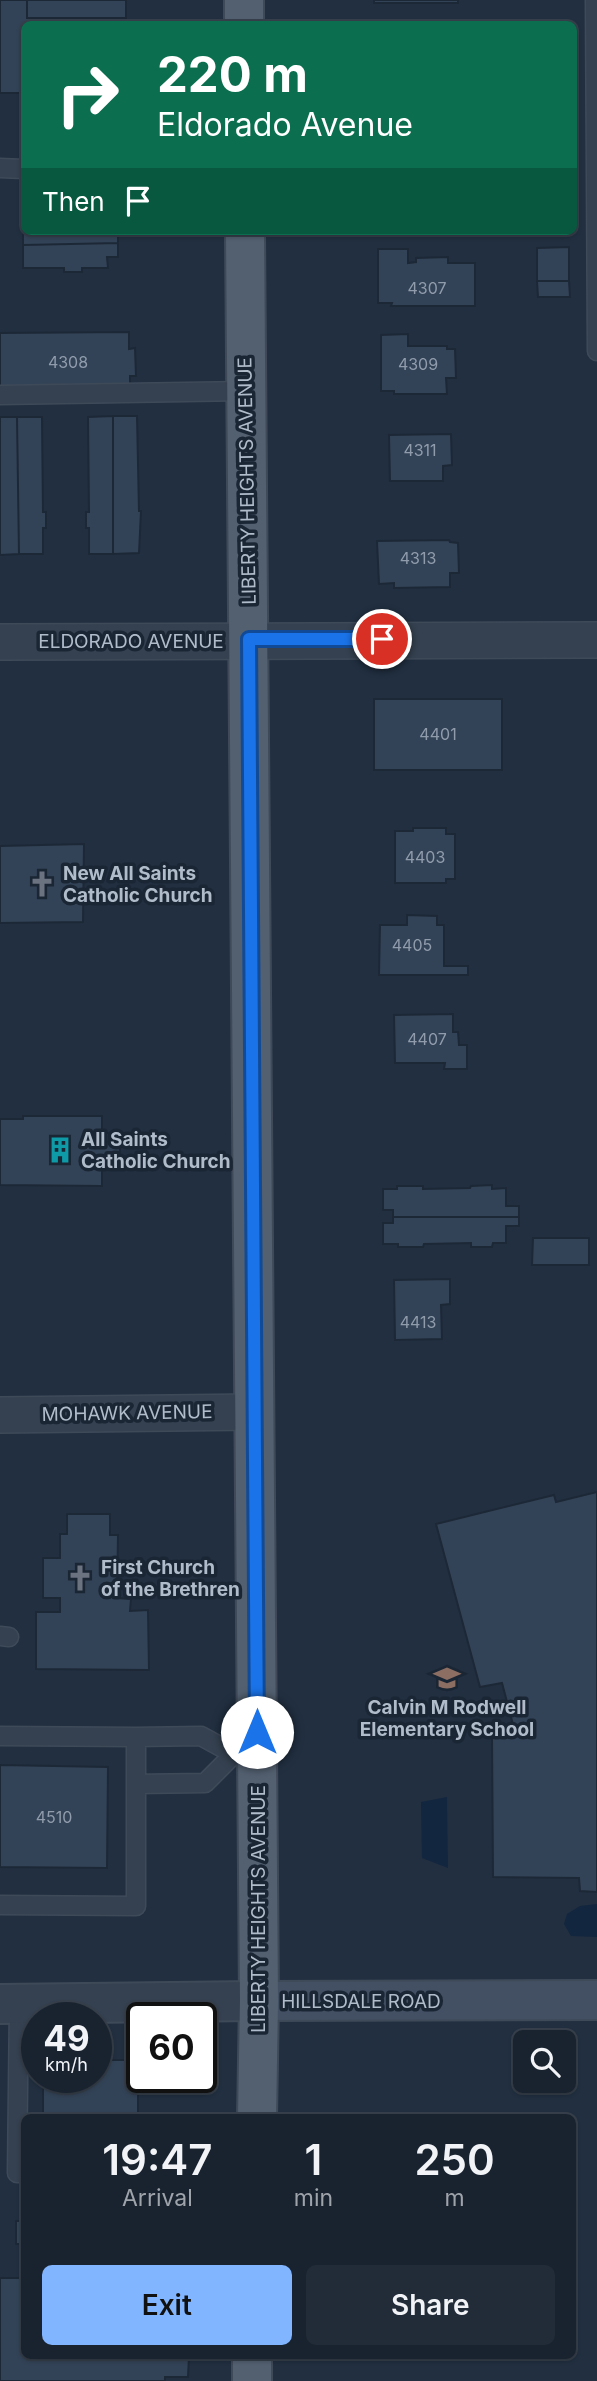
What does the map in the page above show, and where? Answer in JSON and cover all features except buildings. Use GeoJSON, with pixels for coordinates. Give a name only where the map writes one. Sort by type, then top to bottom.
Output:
{"type":"FeatureCollection","features":[{"type":"Feature","properties":{"kind":"main road"},"geometry":{"type":"LineString","coordinates":[[244,0],[244,21]]}},
{"type":"Feature","properties":{"kind":"main road","name":"LIBERTY HEIGHTS AVENUE"},"geometry":{"type":"LineString","coordinates":[[245,235],[255,1412],[245,1754],[259,2001],[257,2114]]}},
{"type":"Feature","properties":{"kind":"main road","name":"HILLSDALE ROAD"},"geometry":{"type":"LineString","coordinates":[[259,2001],[597,2000]]}},
{"type":"Feature","properties":{"kind":"main road"},"geometry":{"type":"LineString","coordinates":[[251,2381],[252,2359]]}},
{"type":"Feature","properties":{"kind":"street","name":"ELDORADO AVENUE"},"geometry":{"type":"LineString","coordinates":[[0,642],[249,639],[597,640]]}},
{"type":"Feature","properties":{"kind":"street","name":"MOHAWK AVENUE"},"geometry":{"type":"LineString","coordinates":[[0,1415],[255,1412]]}},
{"type":"Feature","properties":{"kind":"street","name":"HILLSDALE ROAD"},"geometry":{"type":"LineString","coordinates":[[9,2003],[259,2001]]}},
{"type":"Feature","properties":{"kind":"lane"},"geometry":{"type":"LineString","coordinates":[[594,0],[597,351]]}},
{"type":"Feature","properties":{"kind":"lane"},"geometry":{"type":"LineString","coordinates":[[0,168],[21,169]]}},
{"type":"Feature","properties":{"kind":"lane"},"geometry":{"type":"LineString","coordinates":[[0,395],[247,391]]}},
{"type":"Feature","properties":{"kind":"lane"},"geometry":{"type":"LineString","coordinates":[[0,1736],[201,1736],[245,1754]]}},
{"type":"Feature","properties":{"kind":"lane"},"geometry":{"type":"LineString","coordinates":[[0,1905],[136,1906],[136,1737]]}},
{"type":"Feature","properties":{"kind":"lane"},"geometry":{"type":"LineString","coordinates":[[136,1784],[205,1783],[245,1754]]}},
{"type":"Feature","properties":{"kind":"lane"},"geometry":{"type":"LineString","coordinates":[[9,2003],[17,2173],[21,2173]]}},
{"type":"Feature","properties":{"kind":"water"},"geometry":{"type":"Polygon","coordinates":[[[447,1797],[448,1868],[422,1858],[421,1802],[447,1797]]]}},
{"type":"Feature","properties":{"kind":"water"},"geometry":{"type":"Polygon","coordinates":[[[597,1904],[597,1937],[571,1936],[564,1924],[567,1914],[580,1906],[597,1904]]]}},
{"type":"Feature","properties":{"kind":"place","name":"New All Saints Catholic Church"},"geometry":{"type":"Point","coordinates":[42,884]}},
{"type":"Feature","properties":{"kind":"place","name":"All Saints Catholic Church"},"geometry":{"type":"Point","coordinates":[60,1150]}},
{"type":"Feature","properties":{"kind":"place","name":"First Church of the Brethren"},"geometry":{"type":"Point","coordinates":[80,1578]}},
{"type":"Feature","properties":{"kind":"place","name":"Calvin M Rodwell Elementary School"},"geometry":{"type":"Point","coordinates":[447,1678]}},
{"type":"Feature","properties":{"kind":"route"},"geometry":{"type":"LineString","coordinates":[[257,1732],[249,639],[382,639]]}}]}
